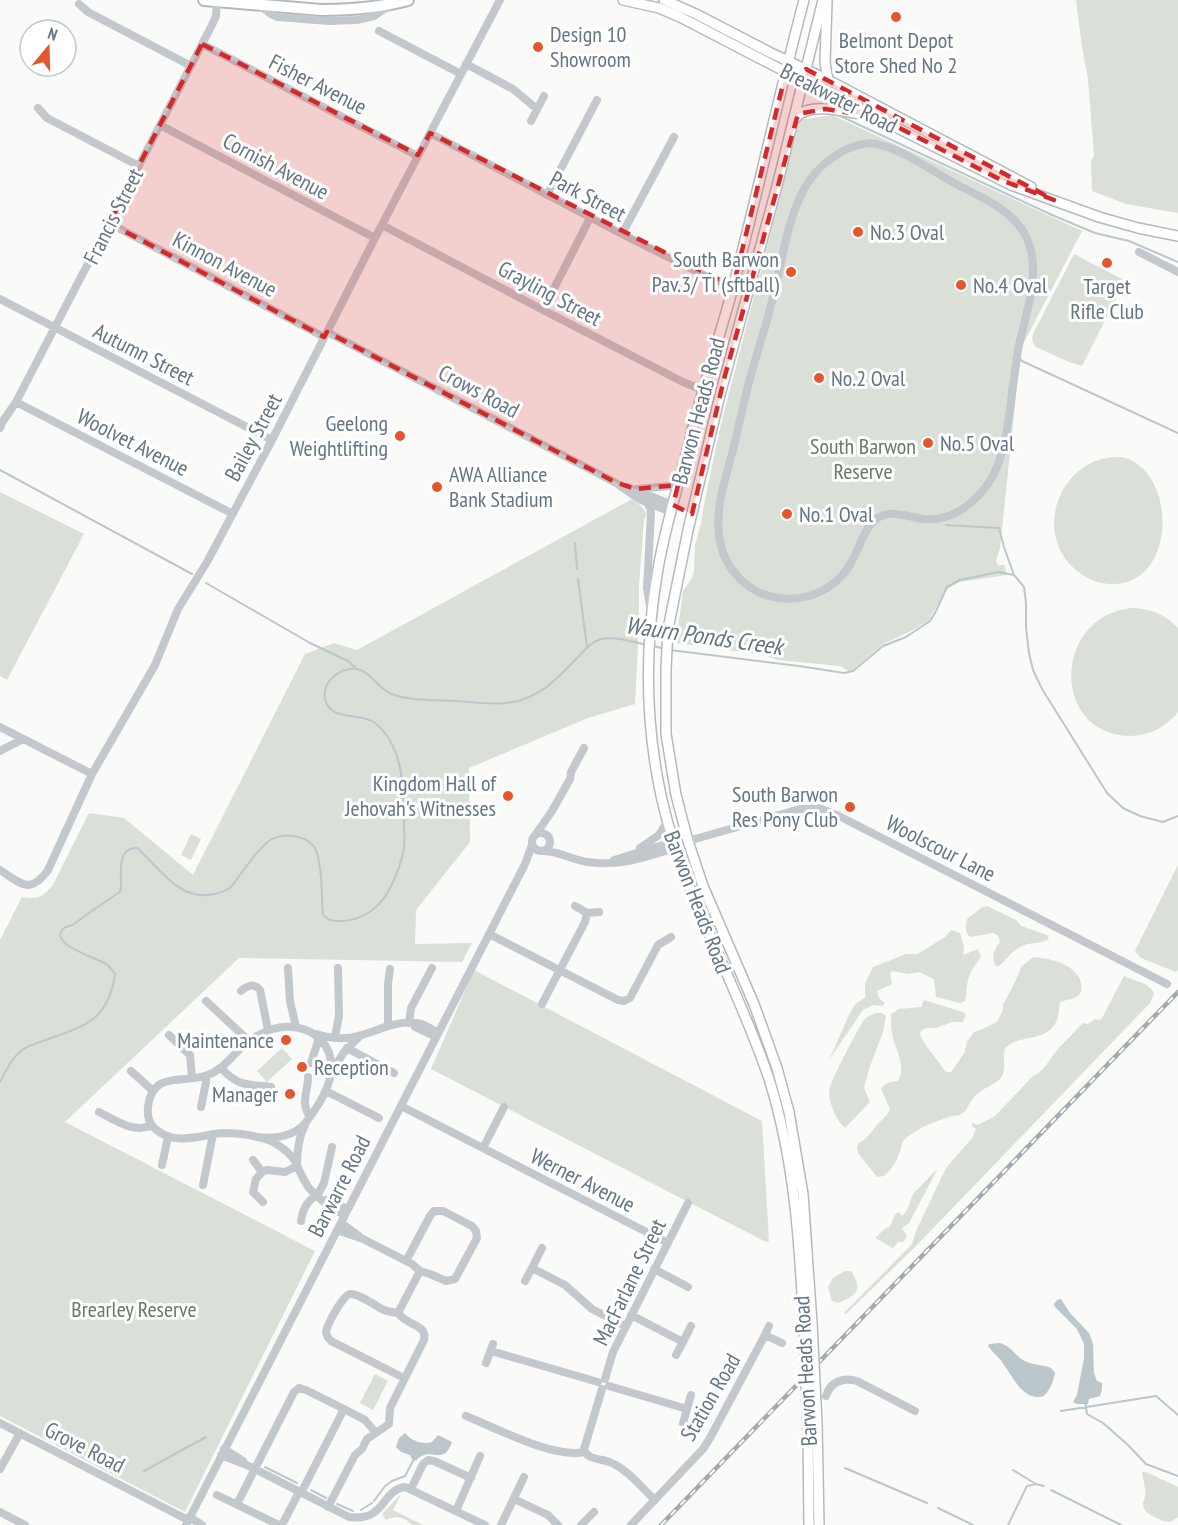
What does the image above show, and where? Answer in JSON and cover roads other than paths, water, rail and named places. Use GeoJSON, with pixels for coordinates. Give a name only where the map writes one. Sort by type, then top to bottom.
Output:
{"type":"FeatureCollection","features":[{"type":"Feature","properties":{"kind":"highway"},"geometry":{"type":"LineString","coordinates":[[204,0],[340,10],[390,5],[408,0]]}},
{"type":"Feature","properties":{"kind":"main road","name":"Breakwater Road"},"geometry":{"type":"LineString","coordinates":[[623,0],[669,12],[1021,189],[1100,217],[1178,236]]}},
{"type":"Feature","properties":{"kind":"main road","name":"Breakwater Road"},"geometry":{"type":"LineString","coordinates":[[664,0],[828,80],[1054,200]]}},
{"type":"Feature","properties":{"kind":"main road","name":"Barwon Heads Road"},"geometry":{"type":"LineString","coordinates":[[804,0],[733,287],[703,390],[658,566],[649,666],[650,721],[656,772],[667,822],[688,886],[745,1016],[768,1077],[780,1118],[791,1173],[804,1332],[809,1525]]}},
{"type":"Feature","properties":{"kind":"main road","name":"Barwon Heads Road"},"geometry":{"type":"LineString","coordinates":[[819,1525],[817,1423],[808,1248],[803,1194],[793,1133],[783,1088],[772,1054],[754,1004],[708,897],[688,841],[676,795],[666,734],[666,669],[668,629],[720,395],[825,0]]}},
{"type":"Feature","properties":{"kind":"main road"},"geometry":{"type":"LineString","coordinates":[[825,0],[825,63],[828,80]]}},
{"type":"Feature","properties":{"kind":"main road"},"geometry":{"type":"LineString","coordinates":[[794,121],[801,113],[814,109],[878,117]]}},
{"type":"Feature","properties":{"kind":"main road"},"geometry":{"type":"LineString","coordinates":[[672,508],[692,514]]}},
{"type":"Feature","properties":{"kind":"main road"},"geometry":{"type":"LineString","coordinates":[[674,845],[688,841]]}},
{"type":"Feature","properties":{"kind":"street","name":"Bailey Street"},"geometry":{"type":"LineString","coordinates":[[0,870],[18,882],[33,885],[42,879],[48,870],[92,774],[155,665],[178,609],[233,514],[500,0]]}},
{"type":"Feature","properties":{"kind":"street","name":"Francis Street"},"geometry":{"type":"LineString","coordinates":[[0,428],[55,328],[215,19],[217,1]]}},
{"type":"Feature","properties":{"kind":"street"},"geometry":{"type":"LineString","coordinates":[[79,4],[88,12],[191,66]]}},
{"type":"Feature","properties":{"kind":"street"},"geometry":{"type":"LineString","coordinates":[[379,31],[461,74]]}},
{"type":"Feature","properties":{"kind":"street","name":"Fisher Avenue"},"geometry":{"type":"LineString","coordinates":[[202,44],[418,156]]}},
{"type":"Feature","properties":{"kind":"street"},"geometry":{"type":"LineString","coordinates":[[466,64],[513,89],[537,109]]}},
{"type":"Feature","properties":{"kind":"street"},"geometry":{"type":"LineString","coordinates":[[531,121],[544,96]]}},
{"type":"Feature","properties":{"kind":"street"},"geometry":{"type":"LineString","coordinates":[[547,195],[597,100]]}},
{"type":"Feature","properties":{"kind":"street"},"geometry":{"type":"LineString","coordinates":[[38,108],[47,118],[139,166]]}},
{"type":"Feature","properties":{"kind":"street","name":"Cornish Avenue"},"geometry":{"type":"LineString","coordinates":[[160,125],[375,238]]}},
{"type":"Feature","properties":{"kind":"street","name":"Park Street"},"geometry":{"type":"LineString","coordinates":[[430,133],[590,218],[733,287]]}},
{"type":"Feature","properties":{"kind":"street"},"geometry":{"type":"LineString","coordinates":[[622,234],[674,136]]}},
{"type":"Feature","properties":{"kind":"street"},"geometry":{"type":"LineString","coordinates":[[859,144],[884,145],[1006,213],[1020,226],[1030,245],[1034,262],[1033,277],[1019,346],[1005,441],[999,462],[981,494],[955,514],[926,519],[886,514],[876,519],[843,576],[816,594],[794,599],[756,593],[738,576],[725,561],[718,525],[719,507],[753,366],[777,286],[795,207],[816,172],[840,152],[859,144]]}},
{"type":"Feature","properties":{"kind":"street"},"geometry":{"type":"LineString","coordinates":[[543,310],[590,218]]}},
{"type":"Feature","properties":{"kind":"street","name":"Kinnon Avenue"},"geometry":{"type":"LineString","coordinates":[[110,223],[326,335]]}},
{"type":"Feature","properties":{"kind":"street","name":"Grayling Street"},"geometry":{"type":"LineString","coordinates":[[382,225],[543,310],[703,390]]}},
{"type":"Feature","properties":{"kind":"street"},"geometry":{"type":"LineString","coordinates":[[1139,252],[1178,272]]}},
{"type":"Feature","properties":{"kind":"street","name":"Autumn Street"},"geometry":{"type":"LineString","coordinates":[[0,299],[272,440]]}},
{"type":"Feature","properties":{"kind":"street","name":"Crows Road"},"geometry":{"type":"LineString","coordinates":[[326,335],[614,482],[640,490]]}},
{"type":"Feature","properties":{"kind":"street","name":"Woolvet Avenue"},"geometry":{"type":"LineString","coordinates":[[16,402],[233,514]]}},
{"type":"Feature","properties":{"kind":"street","name":"Crows Road"},"geometry":{"type":"LineString","coordinates":[[614,482],[647,503],[672,508]]}},
{"type":"Feature","properties":{"kind":"street"},"geometry":{"type":"LineString","coordinates":[[640,490],[678,484]]}},
{"type":"Feature","properties":{"kind":"street"},"geometry":{"type":"LineString","coordinates":[[640,490],[672,508]]}},
{"type":"Feature","properties":{"kind":"street"},"geometry":{"type":"LineString","coordinates":[[647,503],[651,517],[647,593],[652,616]]}},
{"type":"Feature","properties":{"kind":"street"},"geometry":{"type":"LineString","coordinates":[[0,727],[92,774]]}},
{"type":"Feature","properties":{"kind":"street"},"geometry":{"type":"LineString","coordinates":[[0,751],[23,739]]}},
{"type":"Feature","properties":{"kind":"street"},"geometry":{"type":"LineString","coordinates":[[584,748],[552,811],[532,838],[535,850],[554,852],[577,860],[597,863],[623,863],[674,845]]}},
{"type":"Feature","properties":{"kind":"street","name":"Woolscour Lane"},"geometry":{"type":"LineString","coordinates":[[688,841],[792,810],[819,808],[839,816],[1167,984]]}},
{"type":"Feature","properties":{"kind":"street"},"geometry":{"type":"LineString","coordinates":[[541,851],[549,847],[548,825],[552,811]]}},
{"type":"Feature","properties":{"kind":"street"},"geometry":{"type":"LineString","coordinates":[[626,856],[656,837],[667,822]]}},
{"type":"Feature","properties":{"kind":"street"},"geometry":{"type":"LineString","coordinates":[[536,834],[542,833],[563,852],[577,860]]}},
{"type":"Feature","properties":{"kind":"street","name":"Barwarre Road"},"geometry":{"type":"LineString","coordinates":[[188,1519],[525,864],[532,845]]}},
{"type":"Feature","properties":{"kind":"street"},"geometry":{"type":"LineString","coordinates":[[597,863],[674,845]]}},
{"type":"Feature","properties":{"kind":"street","name":"Barwarre Road"},"geometry":{"type":"LineString","coordinates":[[525,864],[541,851]]}},
{"type":"Feature","properties":{"kind":"street"},"geometry":{"type":"LineString","coordinates":[[575,906],[586,913],[599,912]]}},
{"type":"Feature","properties":{"kind":"street"},"geometry":{"type":"LineString","coordinates":[[543,1004],[585,922],[586,913]]}},
{"type":"Feature","properties":{"kind":"street"},"geometry":{"type":"LineString","coordinates":[[489,934],[618,1000],[630,999],[658,945],[671,937]]}},
{"type":"Feature","properties":{"kind":"street"},"geometry":{"type":"LineString","coordinates":[[288,968],[290,1001],[296,1027]]}},
{"type":"Feature","properties":{"kind":"street"},"geometry":{"type":"LineString","coordinates":[[335,1037],[339,1012],[338,968]]}},
{"type":"Feature","properties":{"kind":"street"},"geometry":{"type":"LineString","coordinates":[[409,1023],[411,1008],[432,968]]}},
{"type":"Feature","properties":{"kind":"street"},"geometry":{"type":"LineString","coordinates":[[388,1025],[390,969]]}},
{"type":"Feature","properties":{"kind":"street"},"geometry":{"type":"LineString","coordinates":[[241,991],[251,985],[259,989],[262,994],[268,1030]]}},
{"type":"Feature","properties":{"kind":"street"},"geometry":{"type":"LineString","coordinates":[[206,1001],[249,1041]]}},
{"type":"Feature","properties":{"kind":"street"},"geometry":{"type":"LineString","coordinates":[[365,1034],[351,1038],[321,1035],[296,1027],[279,1027],[268,1030],[249,1041],[221,1068],[206,1076],[168,1080],[157,1086],[150,1098],[149,1118],[159,1132],[168,1137],[185,1139],[229,1133],[270,1138],[291,1134],[301,1128],[308,1119],[326,1091],[338,1060],[357,1038],[388,1025],[409,1023],[419,1024],[437,1035]]}},
{"type":"Feature","properties":{"kind":"street"},"geometry":{"type":"LineString","coordinates":[[309,1031],[326,1047],[332,1065],[331,1075]]}},
{"type":"Feature","properties":{"kind":"street"},"geometry":{"type":"LineString","coordinates":[[170,1035],[190,1054],[192,1078]]}},
{"type":"Feature","properties":{"kind":"street"},"geometry":{"type":"LineString","coordinates":[[311,1063],[319,1038]]}},
{"type":"Feature","properties":{"kind":"street"},"geometry":{"type":"LineString","coordinates":[[347,1048],[394,1073]]}},
{"type":"Feature","properties":{"kind":"street"},"geometry":{"type":"LineString","coordinates":[[221,1068],[239,1083],[271,1087]]}},
{"type":"Feature","properties":{"kind":"street"},"geometry":{"type":"LineString","coordinates":[[131,1071],[153,1091]]}},
{"type":"Feature","properties":{"kind":"street"},"geometry":{"type":"LineString","coordinates":[[201,1107],[206,1076]]}},
{"type":"Feature","properties":{"kind":"street"},"geometry":{"type":"LineString","coordinates":[[297,1166],[300,1135],[308,1119],[304,1106],[308,1077]]}},
{"type":"Feature","properties":{"kind":"street"},"geometry":{"type":"LineString","coordinates":[[326,1091],[379,1118]]}},
{"type":"Feature","properties":{"kind":"street","name":"Werner Avenue"},"geometry":{"type":"LineString","coordinates":[[401,1106],[668,1243]]}},
{"type":"Feature","properties":{"kind":"street"},"geometry":{"type":"LineString","coordinates":[[483,1148],[504,1107]]}},
{"type":"Feature","properties":{"kind":"street"},"geometry":{"type":"LineString","coordinates":[[99,1112],[129,1127],[141,1129],[152,1125]]}},
{"type":"Feature","properties":{"kind":"street"},"geometry":{"type":"LineString","coordinates":[[203,1185],[213,1134]]}},
{"type":"Feature","properties":{"kind":"street"},"geometry":{"type":"LineString","coordinates":[[162,1165],[168,1137]]}},
{"type":"Feature","properties":{"kind":"street"},"geometry":{"type":"LineString","coordinates":[[257,1137],[268,1140],[291,1156],[316,1196],[363,1239],[406,1261],[420,1271],[445,1281],[455,1278],[477,1238],[475,1228],[443,1211],[434,1211],[406,1261]]}},
{"type":"Feature","properties":{"kind":"street"},"geometry":{"type":"LineString","coordinates":[[301,1221],[303,1209],[316,1196],[324,1183],[332,1147]]}},
{"type":"Feature","properties":{"kind":"street"},"geometry":{"type":"LineString","coordinates":[[253,1161],[262,1172]]}},
{"type":"Feature","properties":{"kind":"street"},"geometry":{"type":"LineString","coordinates":[[263,1202],[253,1191],[256,1179],[262,1172],[267,1170],[285,1172],[297,1166]]}},
{"type":"Feature","properties":{"kind":"street","name":"MacFarlane Street"},"geometry":{"type":"LineString","coordinates":[[584,1452],[613,1352],[688,1203]]}},
{"type":"Feature","properties":{"kind":"street"},"geometry":{"type":"LineString","coordinates":[[294,1207],[303,1209]]}},
{"type":"Feature","properties":{"kind":"street"},"geometry":{"type":"LineString","coordinates":[[525,1281],[542,1248]]}},
{"type":"Feature","properties":{"kind":"street"},"geometry":{"type":"LineString","coordinates":[[532,1268],[565,1285],[592,1309],[625,1326]]}},
{"type":"Feature","properties":{"kind":"street"},"geometry":{"type":"LineString","coordinates":[[654,1269],[688,1287]]}},
{"type":"Feature","properties":{"kind":"street"},"geometry":{"type":"LineString","coordinates":[[398,1313],[420,1271]]}},
{"type":"Feature","properties":{"kind":"street"},"geometry":{"type":"LineString","coordinates":[[328,1507],[354,1456],[362,1449],[367,1439],[390,1422],[390,1408],[405,1378],[424,1340],[425,1336],[422,1329],[398,1313],[386,1310],[357,1295],[349,1294],[343,1298],[328,1326],[326,1333],[329,1339],[405,1378]]}},
{"type":"Feature","properties":{"kind":"street"},"geometry":{"type":"LineString","coordinates":[[631,1315],[683,1342]]}},
{"type":"Feature","properties":{"kind":"street"},"geometry":{"type":"LineString","coordinates":[[676,1355],[691,1326]]}},
{"type":"Feature","properties":{"kind":"street","name":"Station Road"},"geometry":{"type":"LineString","coordinates":[[631,1525],[695,1459],[706,1444],[767,1330],[782,1343]]}},
{"type":"Feature","properties":{"kind":"street"},"geometry":{"type":"LineString","coordinates":[[486,1363],[492,1347],[687,1409]]}},
{"type":"Feature","properties":{"kind":"street"},"geometry":{"type":"LineString","coordinates":[[826,1396],[835,1383],[850,1379],[915,1411]]}},
{"type":"Feature","properties":{"kind":"street"},"geometry":{"type":"LineString","coordinates":[[237,1504],[252,1467],[297,1389],[305,1389],[365,1420],[376,1433]]}},
{"type":"Feature","properties":{"kind":"street"},"geometry":{"type":"LineString","coordinates":[[683,1423],[691,1395]]}},
{"type":"Feature","properties":{"kind":"street"},"geometry":{"type":"LineString","coordinates":[[217,1495],[280,1525],[300,1493],[344,1409]]}},
{"type":"Feature","properties":{"kind":"street"},"geometry":{"type":"LineString","coordinates":[[466,1416],[552,1450],[573,1454],[584,1452],[591,1457],[611,1462],[627,1472],[656,1500]]}},
{"type":"Feature","properties":{"kind":"street","name":"Grove Road"},"geometry":{"type":"LineString","coordinates":[[0,1424],[202,1525]]}},
{"type":"Feature","properties":{"kind":"street"},"geometry":{"type":"LineString","coordinates":[[0,1468],[20,1433]]}},
{"type":"Feature","properties":{"kind":"street"},"geometry":{"type":"LineString","coordinates":[[223,1452],[300,1493],[354,1518],[369,1516],[398,1489],[405,1487],[485,1525]]}},
{"type":"Feature","properties":{"kind":"street"},"geometry":{"type":"LineString","coordinates":[[456,1511],[480,1456]]}},
{"type":"Feature","properties":{"kind":"street"},"geometry":{"type":"LineString","coordinates":[[411,1489],[423,1464],[428,1460],[433,1460],[471,1478]]}},
{"type":"Feature","properties":{"kind":"street"},"geometry":{"type":"LineString","coordinates":[[501,1525],[524,1477]]}},
{"type":"Feature","properties":{"kind":"street"},"geometry":{"type":"LineString","coordinates":[[514,1499],[548,1515],[558,1525]]}},
{"type":"Feature","properties":{"kind":"street"},"geometry":{"type":"LineString","coordinates":[[0,1512],[25,1525]]}},
{"type":"Feature","properties":{"kind":"street"},"geometry":{"type":"LineString","coordinates":[[581,1525],[594,1512]]}},
{"type":"Feature","properties":{"kind":"street"},"geometry":{"type":"LineString","coordinates":[[340,1525],[345,1515]]}},
{"type":"Feature","properties":{"kind":"waterway"},"geometry":{"type":"LineString","coordinates":[[836,114],[1052,215],[1095,233],[1129,241],[1178,262]]}},
{"type":"Feature","properties":{"kind":"waterway"},"geometry":{"type":"LineString","coordinates":[[1020,359],[1178,433]]}},
{"type":"Feature","properties":{"kind":"waterway"},"geometry":{"type":"LineString","coordinates":[[0,470],[192,574]]}},
{"type":"Feature","properties":{"kind":"waterway"},"geometry":{"type":"LineString","coordinates":[[946,525],[999,528],[1014,575]]}},
{"type":"Feature","properties":{"kind":"waterway"},"geometry":{"type":"LineString","coordinates":[[575,543],[577,569]]}},
{"type":"Feature","properties":{"kind":"waterway","name":"Waurn Ponds Creek"},"geometry":{"type":"LineString","coordinates":[[670,650],[844,673],[853,671],[883,646],[906,637],[930,621],[947,587],[960,580],[998,572],[1014,575],[1024,587],[1026,628],[1033,670],[1042,689],[1107,793],[1123,808],[1140,816],[1163,822],[1178,816]]}},
{"type":"Feature","properties":{"kind":"waterway"},"geometry":{"type":"LineString","coordinates":[[578,579],[587,647]]}},
{"type":"Feature","properties":{"kind":"waterway"},"geometry":{"type":"LineString","coordinates":[[206,583],[310,643],[348,661],[357,669]]}},
{"type":"Feature","properties":{"kind":"waterway","name":"Waurn Ponds Creek"},"geometry":{"type":"LineString","coordinates":[[0,1082],[17,1054],[32,1045],[76,1029],[95,1017],[108,1000],[115,974],[109,966],[69,946],[60,936],[64,928],[74,924],[120,892],[123,856],[131,849],[137,848],[180,888],[202,895],[218,893],[231,887],[257,853],[274,838],[299,837],[309,842],[317,853],[323,914],[326,918],[346,921],[361,917],[385,897],[394,880],[404,847],[404,798],[397,756],[385,733],[375,723],[340,714],[328,706],[325,699],[326,686],[334,676],[344,670],[357,669],[394,695],[425,700],[507,703],[538,693],[598,640],[616,639],[647,645]]}},
{"type":"Feature","properties":{"kind":"waterway","name":"Waurn Ponds Creek"},"geometry":{"type":"LineString","coordinates":[[653,646],[665,649]]}},
{"type":"Feature","properties":{"kind":"waterway"},"geometry":{"type":"LineString","coordinates":[[1061,1411],[1156,1396],[1178,1415]]}},
{"type":"Feature","properties":{"kind":"waterway"},"geometry":{"type":"LineString","coordinates":[[1085,1401],[1087,1414],[1103,1423],[1146,1464],[1178,1476]]}},
{"type":"Feature","properties":{"kind":"waterway"},"geometry":{"type":"LineString","coordinates":[[144,1471],[206,1437]]}},
{"type":"Feature","properties":{"kind":"waterway"},"geometry":{"type":"LineString","coordinates":[[374,1501],[385,1486],[405,1476],[415,1457]]}},
{"type":"Feature","properties":{"kind":"waterway"},"geometry":{"type":"LineString","coordinates":[[265,1467],[297,1483]]}},
{"type":"Feature","properties":{"kind":"waterway"},"geometry":{"type":"LineString","coordinates":[[845,1468],[927,1503]]}},
{"type":"Feature","properties":{"kind":"waterway"},"geometry":{"type":"LineString","coordinates":[[1013,1470],[1036,1484]]}},
{"type":"Feature","properties":{"kind":"waterway"},"geometry":{"type":"LineString","coordinates":[[1008,1525],[1027,1486],[1036,1484],[1044,1486]]}},
{"type":"Feature","properties":{"kind":"waterway"},"geometry":{"type":"LineString","coordinates":[[311,1490],[326,1498]]}},
{"type":"Feature","properties":{"kind":"waterway"},"geometry":{"type":"LineString","coordinates":[[1051,1490],[1121,1525]]}},
{"type":"Feature","properties":{"kind":"waterway"},"geometry":{"type":"LineString","coordinates":[[361,1510],[372,1503]]}},
{"type":"Feature","properties":{"kind":"waterway"},"geometry":{"type":"LineString","coordinates":[[337,1504],[353,1511]]}},
{"type":"Feature","properties":{"kind":"waterway"},"geometry":{"type":"LineString","coordinates":[[938,1508],[973,1525]]}},
{"type":"Feature","properties":{"kind":"railway"},"geometry":{"type":"LineString","coordinates":[[661,1525],[1178,992]]}},
{"type":"Feature","properties":{"kind":"place","name":"Belmont Depot Store Shed No 2"},"geometry":{"type":"Point","coordinates":[896,17]}},
{"type":"Feature","properties":{"kind":"place","name":"Design 10 Showroom"},"geometry":{"type":"Point","coordinates":[538,47]}},
{"type":"Feature","properties":{"kind":"place","name":"No.3 Oval"},"geometry":{"type":"Point","coordinates":[858,232]}},
{"type":"Feature","properties":{"kind":"place","name":"Target Rifle Club"},"geometry":{"type":"Point","coordinates":[1107,263]}},
{"type":"Feature","properties":{"kind":"place","name":"South Barwon Pav.3/ Tl (sftball)"},"geometry":{"type":"Point","coordinates":[791,272]}},
{"type":"Feature","properties":{"kind":"place","name":"No.4 Oval"},"geometry":{"type":"Point","coordinates":[961,285]}},
{"type":"Feature","properties":{"kind":"place","name":"No.2 Oval"},"geometry":{"type":"Point","coordinates":[819,378]}},
{"type":"Feature","properties":{"kind":"place","name":"Geelong Weightlifting"},"geometry":{"type":"Point","coordinates":[400,436]}},
{"type":"Feature","properties":{"kind":"place","name":"No.5 Oval"},"geometry":{"type":"Point","coordinates":[928,443]}},
{"type":"Feature","properties":{"kind":"place","name":"AWA Alliance Bank Stadium"},"geometry":{"type":"Point","coordinates":[437,487]}},
{"type":"Feature","properties":{"kind":"place","name":"No.1 Oval"},"geometry":{"type":"Point","coordinates":[787,514]}},
{"type":"Feature","properties":{"kind":"place","name":"Kingdom Hall of Jehovah's Witnesses"},"geometry":{"type":"Point","coordinates":[508,796]}},
{"type":"Feature","properties":{"kind":"place","name":"South Barwon Res Pony Club"},"geometry":{"type":"Point","coordinates":[850,807]}},
{"type":"Feature","properties":{"kind":"place","name":"Maintenance"},"geometry":{"type":"Point","coordinates":[286,1040]}},
{"type":"Feature","properties":{"kind":"place","name":"Reception"},"geometry":{"type":"Point","coordinates":[302,1067]}},
{"type":"Feature","properties":{"kind":"place","name":"Manager"},"geometry":{"type":"Point","coordinates":[290,1094]}},
{"type":"Feature","properties":{"kind":"park label","name":"South Barwon Reserve"},"geometry":{"type":"Point","coordinates":[863,458]}},
{"type":"Feature","properties":{"kind":"park label","name":"Brearley Reserve"},"geometry":{"type":"Point","coordinates":[134,1309]}}]}
